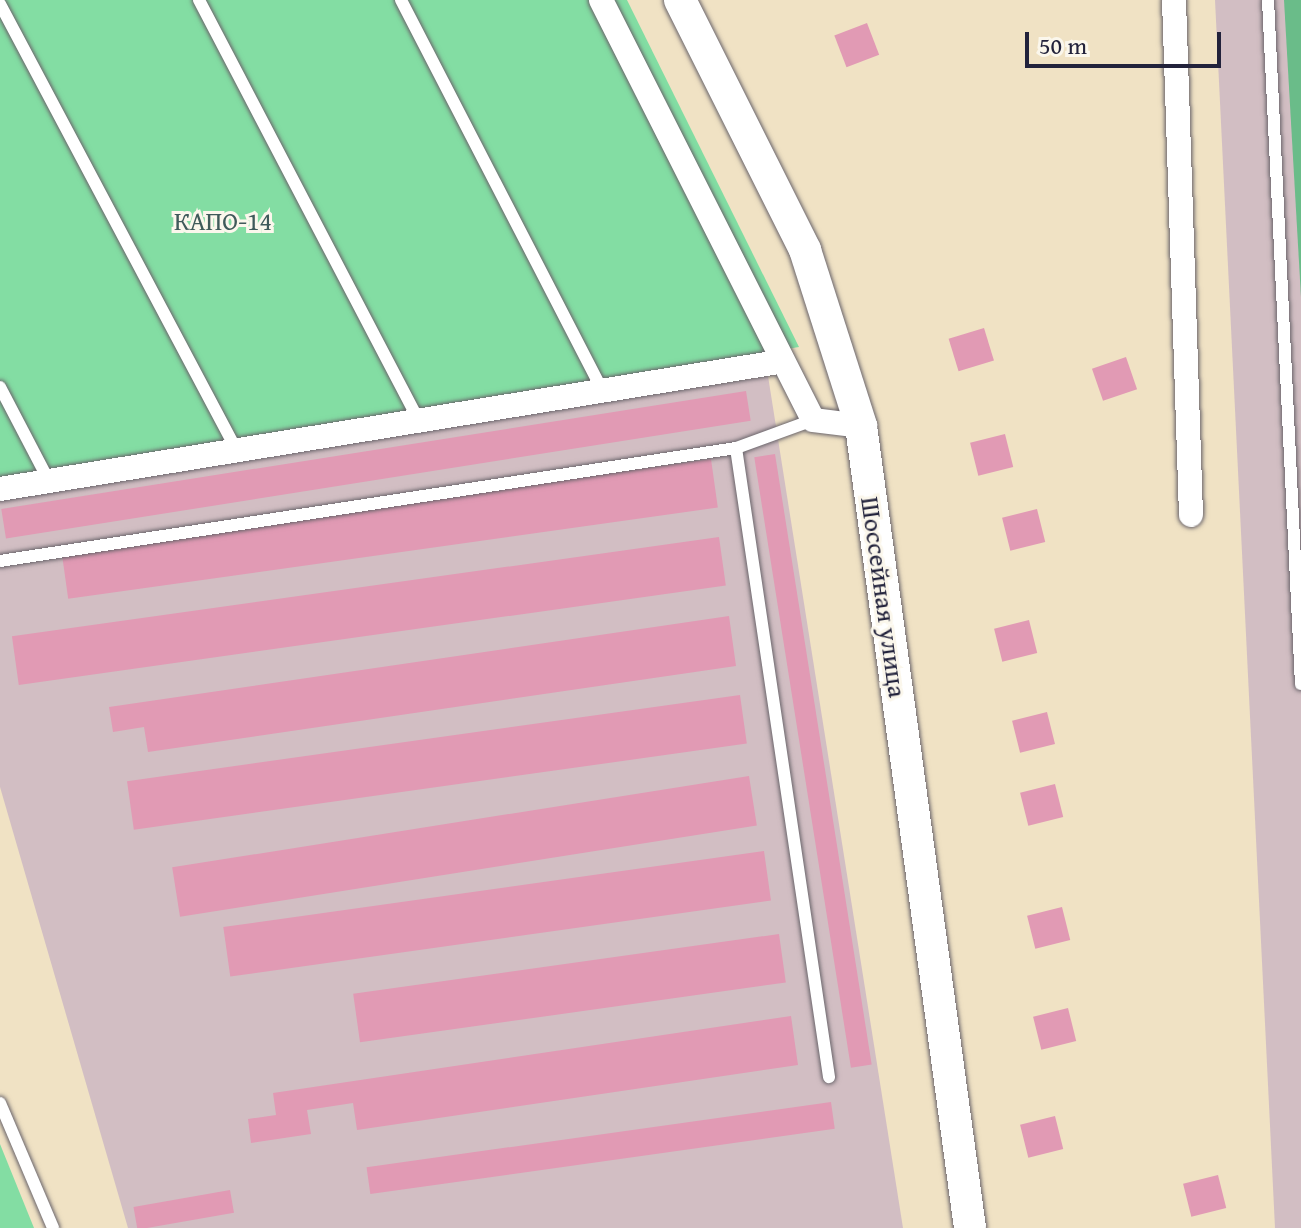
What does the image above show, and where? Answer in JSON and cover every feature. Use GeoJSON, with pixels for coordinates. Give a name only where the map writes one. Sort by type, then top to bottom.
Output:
{"type":"FeatureCollection","features":[{"type":"Feature","properties":{"kind":"street"},"geometry":{"type":"LineString","coordinates":[[601,0],[778,362],[813,420],[861,426]]}},
{"type":"Feature","properties":{"kind":"street","name":"Шоссейная улица"},"geometry":{"type":"LineString","coordinates":[[680,0],[805,250],[861,426],[970,1228]]}},
{"type":"Feature","properties":{"kind":"street"},"geometry":{"type":"LineString","coordinates":[[1174,0],[1191,515]]}},
{"type":"Feature","properties":{"kind":"street"},"geometry":{"type":"LineString","coordinates":[[0,489],[236,449],[604,394],[778,362]]}},
{"type":"Feature","properties":{"kind":"lane"},"geometry":{"type":"LineString","coordinates":[[199,0],[420,423]]}},
{"type":"Feature","properties":{"kind":"lane"},"geometry":{"type":"LineString","coordinates":[[401,0],[604,394]]}},
{"type":"Feature","properties":{"kind":"lane"},"geometry":{"type":"LineString","coordinates":[[1268,0],[1301,684]]}},
{"type":"Feature","properties":{"kind":"lane"},"geometry":{"type":"LineString","coordinates":[[0,4],[236,449]]}},
{"type":"Feature","properties":{"kind":"lane"},"geometry":{"type":"LineString","coordinates":[[0,387],[49,481]]}},
{"type":"Feature","properties":{"kind":"lane"},"geometry":{"type":"LineString","coordinates":[[0,561],[736,448],[813,420]]}},
{"type":"Feature","properties":{"kind":"lane"},"geometry":{"type":"LineString","coordinates":[[736,448],[829,1077]]}},
{"type":"Feature","properties":{"kind":"lane"},"geometry":{"type":"LineString","coordinates":[[0,1103],[53,1228]]}},
{"type":"Feature","properties":{"kind":"shaded area"},"geometry":{"type":"Polygon","coordinates":[[[1215,0],[1301,0],[1301,1228],[1275,1228],[1215,0]]]}},
{"type":"Feature","properties":{"kind":"shaded area"},"geometry":{"type":"Polygon","coordinates":[[[768,376],[903,1228],[128,1228],[0,787],[0,498],[768,376]]]}},
{"type":"Feature","properties":{"kind":"green space","name":"КАПО-14"},"geometry":{"type":"Polygon","coordinates":[[[0,0],[627,0],[799,347],[0,482],[0,0]]]}},
{"type":"Feature","properties":{"kind":"green space"},"geometry":{"type":"Polygon","coordinates":[[[1284,0],[1301,0],[1301,297],[1284,0]]]}},
{"type":"Feature","properties":{"kind":"green space"},"geometry":{"type":"Polygon","coordinates":[[[0,1144],[34,1228],[0,1228],[0,1144]]]}},
{"type":"Feature","properties":{"kind":"building"},"geometry":{"type":"Polygon","coordinates":[[[867,23],[879,55],[847,67],[834,36],[867,23]]]}},
{"type":"Feature","properties":{"kind":"building"},"geometry":{"type":"Polygon","coordinates":[[[984,328],[994,361],[959,371],[949,339],[984,328]]]}},
{"type":"Feature","properties":{"kind":"building"},"geometry":{"type":"Polygon","coordinates":[[[1126,357],[1137,389],[1103,401],[1092,369],[1126,357]]]}},
{"type":"Feature","properties":{"kind":"building"},"geometry":{"type":"Polygon","coordinates":[[[746,391],[751,421],[6,539],[1,509],[746,391]]]}},
{"type":"Feature","properties":{"kind":"building"},"geometry":{"type":"Polygon","coordinates":[[[1005,434],[1013,467],[978,476],[970,443],[1005,434]]]}},
{"type":"Feature","properties":{"kind":"building"},"geometry":{"type":"Polygon","coordinates":[[[775,454],[872,1064],[851,1068],[754,457],[775,454]]]}},
{"type":"Feature","properties":{"kind":"building"},"geometry":{"type":"Polygon","coordinates":[[[711,459],[718,508],[68,599],[61,550],[711,459]]]}},
{"type":"Feature","properties":{"kind":"building"},"geometry":{"type":"Polygon","coordinates":[[[1037,509],[1045,542],[1010,551],[1002,518],[1037,509]]]}},
{"type":"Feature","properties":{"kind":"building"},"geometry":{"type":"Polygon","coordinates":[[[719,537],[726,586],[19,685],[12,636],[719,537]]]}},
{"type":"Feature","properties":{"kind":"building"},"geometry":{"type":"Polygon","coordinates":[[[729,616],[736,666],[148,752],[144,727],[113,732],[109,707],[729,616]]]}},
{"type":"Feature","properties":{"kind":"building"},"geometry":{"type":"Polygon","coordinates":[[[1029,620],[1037,653],[1002,662],[994,629],[1029,620]]]}},
{"type":"Feature","properties":{"kind":"building"},"geometry":{"type":"Polygon","coordinates":[[[740,695],[747,744],[134,830],[127,781],[740,695]]]}},
{"type":"Feature","properties":{"kind":"building"},"geometry":{"type":"Polygon","coordinates":[[[1047,712],[1055,744],[1020,753],[1012,721],[1047,712]]]}},
{"type":"Feature","properties":{"kind":"building"},"geometry":{"type":"Polygon","coordinates":[[[749,776],[757,825],[180,917],[172,867],[749,776]]]}},
{"type":"Feature","properties":{"kind":"building"},"geometry":{"type":"Polygon","coordinates":[[[1055,784],[1063,817],[1028,826],[1020,793],[1055,784]]]}},
{"type":"Feature","properties":{"kind":"building"},"geometry":{"type":"Polygon","coordinates":[[[764,851],[771,901],[230,977],[223,927],[764,851]]]}},
{"type":"Feature","properties":{"kind":"building"},"geometry":{"type":"Polygon","coordinates":[[[1062,907],[1070,940],[1035,949],[1027,916],[1062,907]]]}},
{"type":"Feature","properties":{"kind":"building"},"geometry":{"type":"Polygon","coordinates":[[[779,934],[786,983],[360,1042],[353,994],[779,934]]]}},
{"type":"Feature","properties":{"kind":"building"},"geometry":{"type":"Polygon","coordinates":[[[1068,1008],[1076,1041],[1041,1050],[1033,1017],[1068,1008]]]}},
{"type":"Feature","properties":{"kind":"building"},"geometry":{"type":"Polygon","coordinates":[[[791,1016],[798,1065],[357,1130],[353,1103],[307,1110],[311,1134],[251,1143],[248,1119],[276,1115],[273,1093],[791,1016]]]}},
{"type":"Feature","properties":{"kind":"building"},"geometry":{"type":"Polygon","coordinates":[[[831,1102],[835,1129],[370,1194],[367,1167],[831,1102]]]}},
{"type":"Feature","properties":{"kind":"building"},"geometry":{"type":"Polygon","coordinates":[[[1055,1116],[1063,1149],[1028,1158],[1020,1125],[1055,1116]]]}},
{"type":"Feature","properties":{"kind":"building"},"geometry":{"type":"Polygon","coordinates":[[[1218,1175],[1226,1208],[1191,1217],[1183,1184],[1218,1175]]]}},
{"type":"Feature","properties":{"kind":"building"},"geometry":{"type":"Polygon","coordinates":[[[230,1190],[234,1213],[137,1228],[133,1207],[230,1190]]]}}]}
